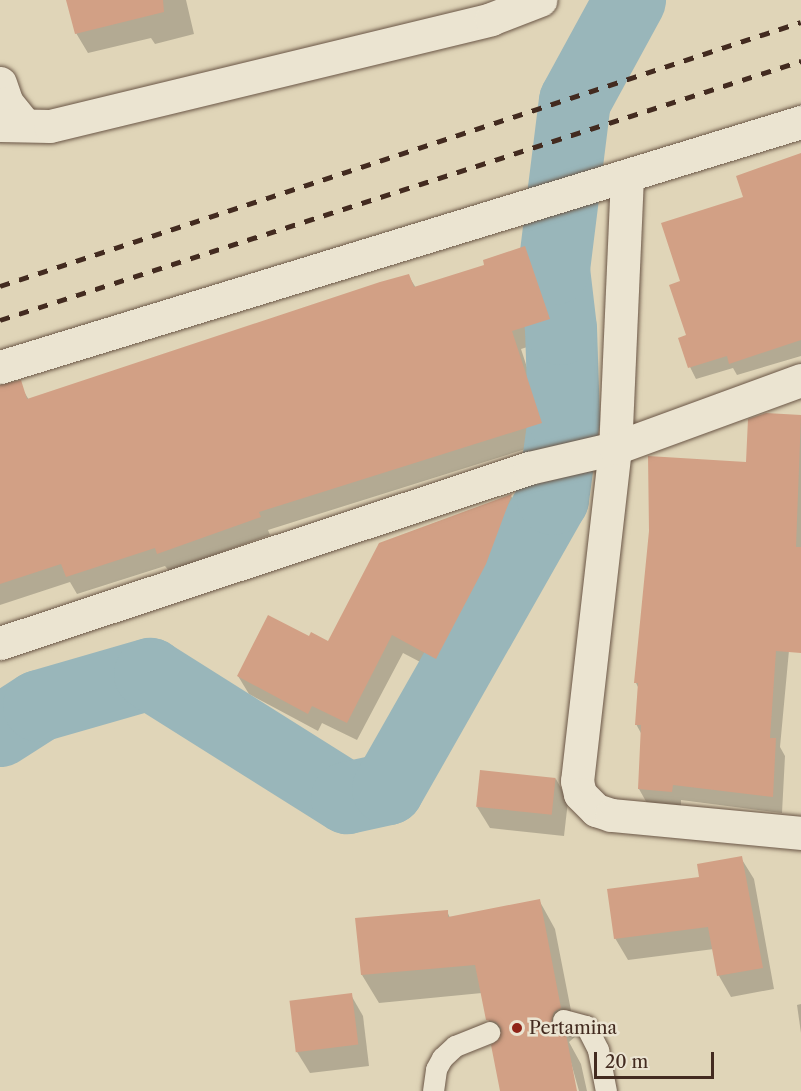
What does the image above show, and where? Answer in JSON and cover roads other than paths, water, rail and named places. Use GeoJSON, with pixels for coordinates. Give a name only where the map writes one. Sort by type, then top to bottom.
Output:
{"type":"FeatureCollection","features":[{"type":"Feature","properties":{"kind":"street"},"geometry":{"type":"LineString","coordinates":[[0,82],[12,124],[50,126],[491,19],[540,0]]}},
{"type":"Feature","properties":{"kind":"street"},"geometry":{"type":"LineString","coordinates":[[0,368],[801,122]]}},
{"type":"Feature","properties":{"kind":"street"},"geometry":{"type":"LineString","coordinates":[[627,176],[615,448],[577,782],[580,794],[596,810],[611,814],[801,833]]}},
{"type":"Feature","properties":{"kind":"street"},"geometry":{"type":"LineString","coordinates":[[0,643],[529,468],[615,448],[801,380]]}},
{"type":"Feature","properties":{"kind":"lane"},"geometry":{"type":"LineString","coordinates":[[563,1020],[586,1026],[598,1050],[606,1091]]}},
{"type":"Feature","properties":{"kind":"lane"},"geometry":{"type":"LineString","coordinates":[[433,1091],[436,1069],[442,1058],[455,1046],[489,1032]]}},
{"type":"Feature","properties":{"kind":"waterway"},"geometry":{"type":"LineString","coordinates":[[0,731],[39,706],[150,674],[347,798],[388,789],[553,499],[564,419],[561,329],[554,269],[575,101],[630,0]]}},
{"type":"Feature","properties":{"kind":"railway"},"geometry":{"type":"LineString","coordinates":[[0,286],[801,22]]}},
{"type":"Feature","properties":{"kind":"railway"},"geometry":{"type":"LineString","coordinates":[[0,320],[801,61]]}},
{"type":"Feature","properties":{"kind":"place","name":"Pertamina"},"geometry":{"type":"Point","coordinates":[517,1028]}}]}
